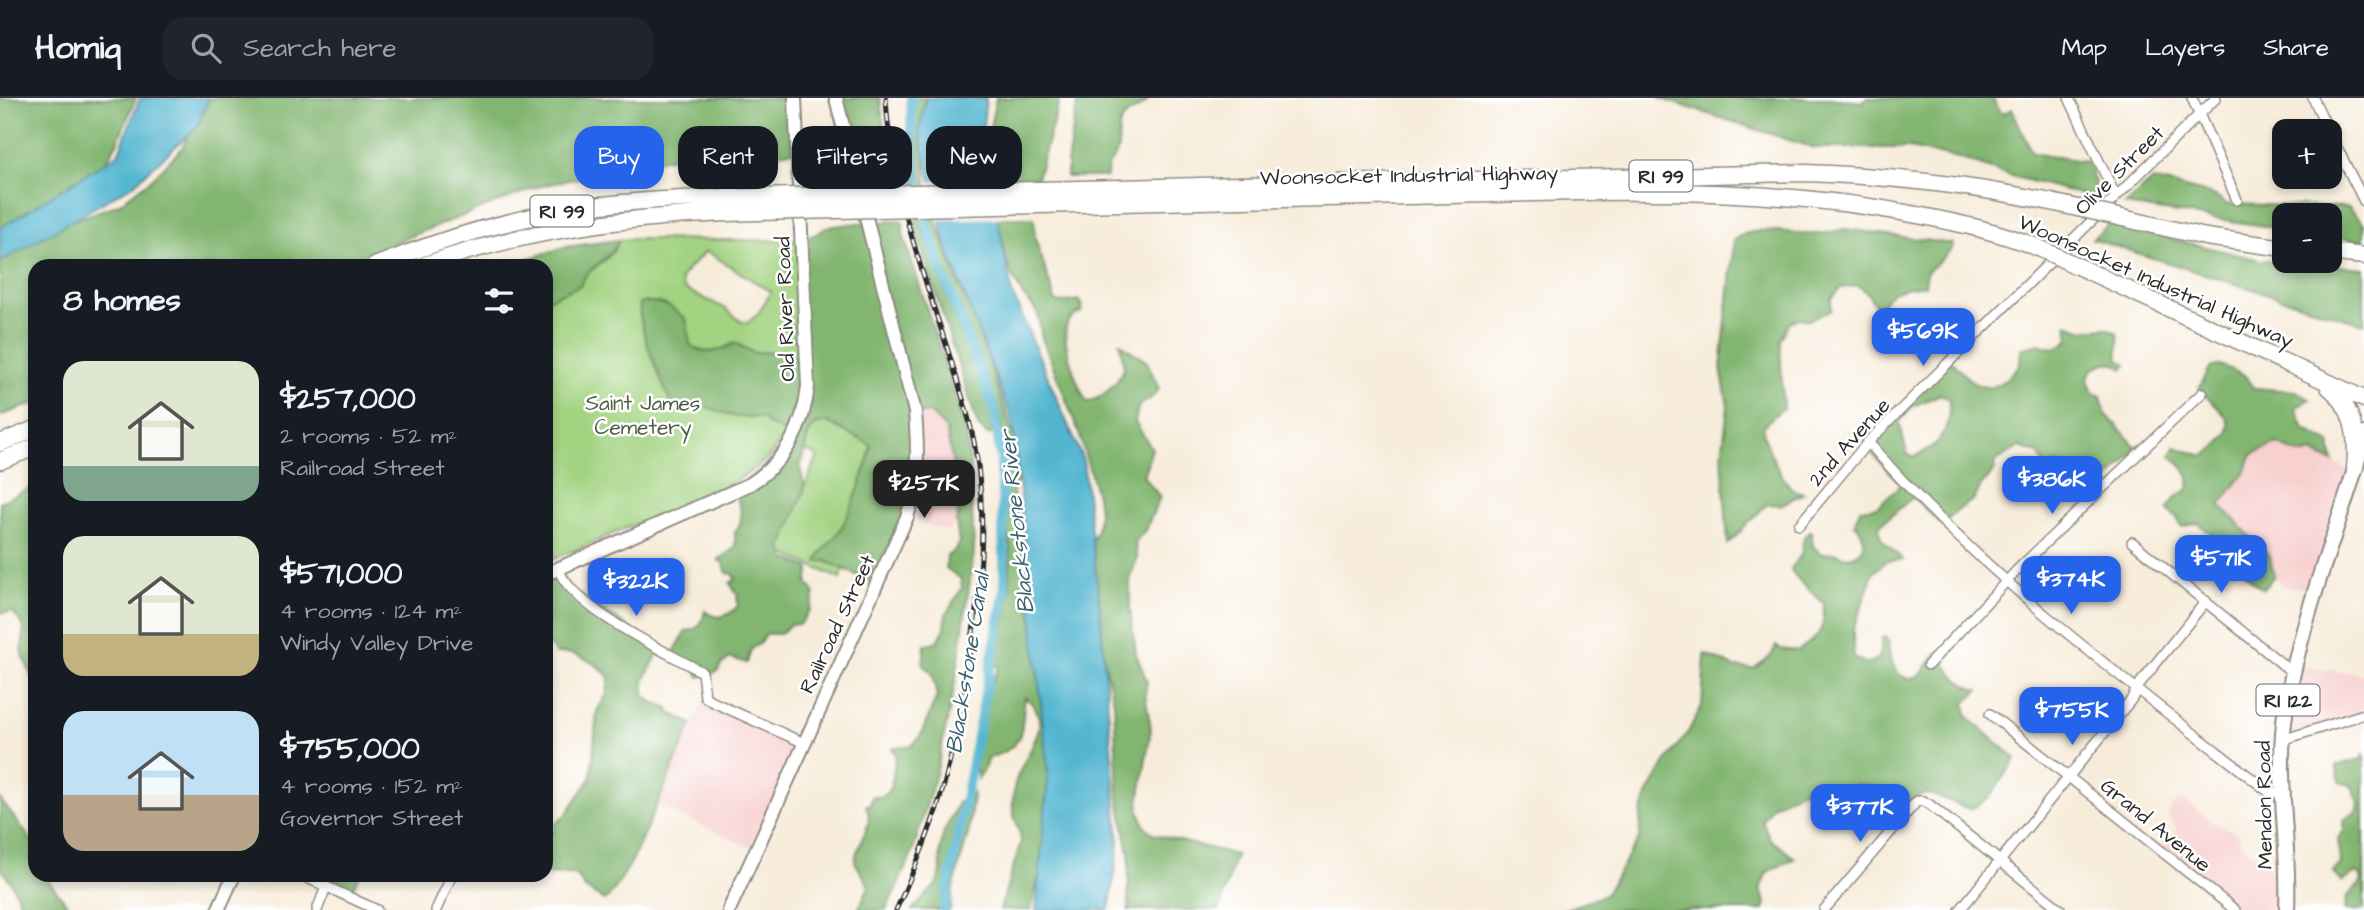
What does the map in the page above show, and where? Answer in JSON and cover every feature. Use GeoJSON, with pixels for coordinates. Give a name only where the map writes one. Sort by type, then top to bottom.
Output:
{"type":"FeatureCollection","features":[{"type":"Feature","properties":{"kind":"highway","name":"Woonsocket Industrial Highway"},"geometry":{"type":"LineString","coordinates":[[395,259],[463,235],[566,211],[638,201],[757,204],[1241,193],[1805,173],[1946,183],[2078,208],[2206,237],[2272,246]]}},
{"type":"Feature","properties":{"kind":"highway","name":"Woonsocket Industrial Highway"},"geometry":{"type":"LineString","coordinates":[[1241,193],[1648,190],[1731,192],[1823,200],[1904,212],[1992,231],[2039,248],[2364,399]]}},
{"type":"Feature","properties":{"kind":"highway","name":"Woonsocket Industrial Highway"},"geometry":{"type":"LineString","coordinates":[[445,259],[500,242],[578,226],[757,204]]}},
{"type":"Feature","properties":{"kind":"highway"},"geometry":{"type":"LineString","coordinates":[[2342,254],[2364,256]]}},
{"type":"Feature","properties":{"kind":"highway"},"geometry":{"type":"LineString","coordinates":[[2310,374],[2337,393],[2348,410],[2356,433],[2360,467]]}},
{"type":"Feature","properties":{"kind":"highway"},"geometry":{"type":"LineString","coordinates":[[0,443],[28,432]]}},
{"type":"Feature","properties":{"kind":"highway"},"geometry":{"type":"LineString","coordinates":[[0,461],[28,450]]}},
{"type":"Feature","properties":{"kind":"main road","name":"Mendon Road"},"geometry":{"type":"LineString","coordinates":[[2287,910],[2281,793],[2282,740],[2293,673],[2326,557],[2360,467],[2364,434]]}},
{"type":"Feature","properties":{"kind":"street","name":"Old River Road"},"geometry":{"type":"LineString","coordinates":[[553,571],[742,489],[769,471],[794,438],[802,419],[808,386],[795,98]]}},
{"type":"Feature","properties":{"kind":"street","name":"Railroad Street"},"geometry":{"type":"LineString","coordinates":[[729,910],[907,517],[916,483],[918,465],[915,412],[836,98]]}},
{"type":"Feature","properties":{"kind":"street"},"geometry":{"type":"LineString","coordinates":[[2069,98],[2116,197]]}},
{"type":"Feature","properties":{"kind":"street"},"geometry":{"type":"LineString","coordinates":[[2192,98],[2238,200]]}},
{"type":"Feature","properties":{"kind":"street","name":"Olive Street"},"geometry":{"type":"LineString","coordinates":[[2076,237],[2216,98]]}},
{"type":"Feature","properties":{"kind":"street"},"geometry":{"type":"LineString","coordinates":[[2313,98],[2323,119]]}},
{"type":"Feature","properties":{"kind":"street"},"geometry":{"type":"LineString","coordinates":[[2342,158],[2364,201]]}},
{"type":"Feature","properties":{"kind":"street","name":"2nd Avenue"},"geometry":{"type":"LineString","coordinates":[[1799,525],[1868,442],[2076,237]]}},
{"type":"Feature","properties":{"kind":"street"},"geometry":{"type":"LineString","coordinates":[[1928,665],[2006,582],[2202,393]]}},
{"type":"Feature","properties":{"kind":"street"},"geometry":{"type":"LineString","coordinates":[[1868,442],[1900,479],[2006,582],[2269,792],[2281,793]]}},
{"type":"Feature","properties":{"kind":"street"},"geometry":{"type":"LineString","coordinates":[[2132,542],[2293,673]]}},
{"type":"Feature","properties":{"kind":"street"},"geometry":{"type":"LineString","coordinates":[[553,572],[592,607],[640,638],[702,672],[705,696],[715,703],[804,743]]}},
{"type":"Feature","properties":{"kind":"street"},"geometry":{"type":"LineString","coordinates":[[1960,910],[2206,601]]}},
{"type":"Feature","properties":{"kind":"street","name":"Grand Avenue"},"geometry":{"type":"LineString","coordinates":[[1990,714],[2235,910]]}},
{"type":"Feature","properties":{"kind":"street"},"geometry":{"type":"LineString","coordinates":[[2282,740],[2364,714]]}},
{"type":"Feature","properties":{"kind":"street"},"geometry":{"type":"LineString","coordinates":[[1825,910],[1917,801],[1930,805],[2061,910]]}},
{"type":"Feature","properties":{"kind":"street"},"geometry":{"type":"LineString","coordinates":[[218,910],[231,882]]}},
{"type":"Feature","properties":{"kind":"street"},"geometry":{"type":"LineString","coordinates":[[316,882],[377,910]]}},
{"type":"Feature","properties":{"kind":"street"},"geometry":{"type":"LineString","coordinates":[[436,910],[449,882]]}},
{"type":"Feature","properties":{"kind":"street"},"geometry":{"type":"LineString","coordinates":[[317,910],[326,887]]}},
{"type":"Feature","properties":{"kind":"shaded area"},"geometry":{"type":"Polygon","coordinates":[[[914,412],[931,414],[946,429],[956,479],[958,515],[949,532],[903,516],[914,412]]]}},
{"type":"Feature","properties":{"kind":"shaded area"},"geometry":{"type":"Polygon","coordinates":[[[2277,444],[2302,455],[2312,452],[2353,473],[2312,589],[2282,586],[2274,576],[2270,557],[2220,505],[2246,471],[2251,455],[2277,444]]]}},
{"type":"Feature","properties":{"kind":"shaded area"},"geometry":{"type":"Polygon","coordinates":[[[2293,666],[2364,674],[2364,715],[2281,741],[2293,666]]]}},
{"type":"Feature","properties":{"kind":"shaded area"},"geometry":{"type":"Polygon","coordinates":[[[704,701],[800,743],[751,848],[657,805],[682,743],[704,701]]]}},
{"type":"Feature","properties":{"kind":"shaded area"},"geometry":{"type":"Polygon","coordinates":[[[2178,800],[2183,800],[2210,820],[2239,835],[2240,842],[2284,879],[2283,910],[2229,910],[2159,854],[2176,830],[2176,826],[2168,818],[2171,808],[2178,800]]]}},
{"type":"Feature","properties":{"kind":"green space"},"geometry":{"type":"Polygon","coordinates":[[[0,98],[136,98],[117,143],[66,223],[119,204],[153,178],[182,148],[205,98],[790,98],[792,151],[778,153],[778,126],[678,126],[678,157],[664,159],[664,126],[574,126],[574,179],[537,187],[352,259],[28,259],[28,406],[0,416],[0,98]]]}},
{"type":"Feature","properties":{"kind":"green space"},"geometry":{"type":"Polygon","coordinates":[[[831,98],[880,98],[883,126],[839,126],[831,98]]]}},
{"type":"Feature","properties":{"kind":"green space"},"geometry":{"type":"Polygon","coordinates":[[[914,98],[925,98],[923,125],[926,189],[929,190],[922,191],[914,151],[914,98]]]}},
{"type":"Feature","properties":{"kind":"green space"},"geometry":{"type":"Polygon","coordinates":[[[996,98],[1060,98],[1037,178],[1022,179],[1022,126],[990,126],[996,98]]]}},
{"type":"Feature","properties":{"kind":"green space"},"geometry":{"type":"Polygon","coordinates":[[[1078,98],[1149,98],[1123,119],[1119,127],[1117,152],[1109,164],[1107,177],[1067,177],[1078,98]]]}},
{"type":"Feature","properties":{"kind":"green space"},"geometry":{"type":"Polygon","coordinates":[[[1659,98],[1830,98],[1862,102],[1867,98],[1992,98],[2002,114],[2012,109],[2032,153],[2088,162],[2100,199],[2015,177],[1959,158],[1909,148],[1814,148],[1659,98]]]}},
{"type":"Feature","properties":{"kind":"green space"},"geometry":{"type":"Polygon","coordinates":[[[2153,180],[2216,196],[2226,204],[2272,205],[2272,227],[2125,205],[2153,180]]]}},
{"type":"Feature","properties":{"kind":"green space"},"geometry":{"type":"Polygon","coordinates":[[[2342,207],[2349,207],[2364,224],[2364,241],[2342,238],[2342,207]]]}},
{"type":"Feature","properties":{"kind":"green space"},"geometry":{"type":"Polygon","coordinates":[[[925,211],[933,213],[962,293],[974,316],[1020,456],[1020,474],[1013,492],[1014,501],[1054,692],[1049,845],[1031,910],[1000,910],[1021,842],[1013,810],[1014,788],[1038,730],[1039,719],[1035,708],[1025,697],[1020,736],[1010,748],[990,757],[978,779],[973,755],[988,690],[999,668],[990,659],[998,647],[1010,589],[1010,546],[1005,515],[1001,420],[925,211]]]}},
{"type":"Feature","properties":{"kind":"green space"},"geometry":{"type":"Polygon","coordinates":[[[917,213],[947,298],[985,391],[993,433],[988,435],[978,426],[915,229],[917,213]]]}},
{"type":"Feature","properties":{"kind":"green space"},"geometry":{"type":"Polygon","coordinates":[[[992,218],[1034,218],[1035,238],[1055,300],[1060,303],[1078,300],[1083,306],[1081,312],[1068,322],[1065,335],[1072,366],[1087,402],[1105,394],[1121,374],[1124,368],[1120,343],[1147,362],[1159,389],[1138,407],[1135,422],[1152,449],[1143,476],[1160,497],[1146,529],[1135,542],[1137,559],[1130,577],[1130,609],[1136,654],[1147,681],[1145,694],[1151,729],[1138,807],[1144,825],[1153,834],[1236,855],[1219,910],[1128,910],[1129,854],[1118,794],[1114,703],[1101,646],[1088,551],[1097,529],[1097,496],[1079,433],[1042,338],[1037,311],[1024,297],[1012,276],[992,218]]]}},
{"type":"Feature","properties":{"kind":"green space"},"geometry":{"type":"Polygon","coordinates":[[[903,221],[903,234],[965,428],[970,463],[974,552],[956,678],[936,774],[912,854],[886,910],[858,910],[869,886],[855,862],[869,820],[866,806],[870,804],[872,797],[886,794],[890,789],[896,756],[892,748],[912,746],[921,735],[937,696],[932,673],[923,665],[925,645],[938,641],[945,628],[946,614],[962,588],[961,579],[946,568],[947,556],[955,550],[959,542],[956,479],[946,429],[931,414],[914,412],[914,456],[903,516],[871,582],[826,561],[817,562],[840,530],[849,512],[871,445],[827,422],[815,425],[808,435],[800,468],[805,488],[782,547],[785,558],[810,568],[807,583],[815,593],[811,608],[800,624],[789,625],[781,634],[766,634],[760,643],[751,649],[747,663],[730,658],[717,672],[699,677],[696,671],[674,652],[686,631],[700,625],[705,611],[718,617],[730,613],[738,606],[737,594],[730,583],[735,580],[734,574],[727,573],[723,562],[719,561],[735,548],[735,532],[741,522],[734,489],[765,466],[788,434],[766,423],[763,418],[736,417],[706,407],[672,406],[646,339],[640,303],[660,303],[675,310],[686,319],[690,345],[702,351],[718,350],[735,343],[754,353],[776,352],[782,356],[803,358],[798,240],[817,234],[827,227],[903,221]]]}},
{"type":"Feature","properties":{"kind":"green space"},"geometry":{"type":"Polygon","coordinates":[[[2109,224],[2272,261],[2272,273],[2342,273],[2342,266],[2364,268],[2364,324],[2092,239],[2109,224]]]}},
{"type":"Feature","properties":{"kind":"green space"},"geometry":{"type":"Polygon","coordinates":[[[1845,229],[1953,244],[1952,249],[1927,272],[1925,285],[1894,292],[1882,306],[1875,305],[1858,285],[1841,288],[1831,298],[1831,310],[1809,320],[1799,318],[1789,323],[1780,341],[1783,408],[1763,426],[1769,450],[1778,469],[1793,489],[1804,493],[1780,505],[1767,504],[1728,544],[1722,455],[1728,406],[1721,368],[1734,241],[1750,232],[1817,234],[1845,229]]]}},
{"type":"Feature","properties":{"kind":"green space","name":"Saint James Cemetery"},"geometry":{"type":"Polygon","coordinates":[[[639,239],[798,241],[802,358],[782,356],[776,352],[754,353],[735,343],[790,424],[778,445],[765,460],[731,484],[553,559],[553,292],[598,266],[619,240],[639,239]],[[706,251],[681,279],[684,289],[725,308],[740,321],[747,323],[758,314],[771,292],[706,251]]]}},
{"type":"Feature","properties":{"kind":"green space"},"geometry":{"type":"Polygon","coordinates":[[[619,240],[611,253],[588,272],[581,285],[553,297],[553,259],[526,259],[565,247],[619,240]]]}},
{"type":"Feature","properties":{"kind":"green space"},"geometry":{"type":"Polygon","coordinates":[[[2067,324],[2084,330],[2107,328],[2117,333],[2118,359],[2127,364],[2123,369],[2114,364],[2104,364],[2091,370],[2088,380],[2093,393],[2101,396],[2105,413],[2138,449],[2098,489],[2082,473],[2066,464],[2058,463],[2046,468],[2038,453],[2019,447],[1996,461],[1995,470],[1974,499],[1942,525],[1913,497],[1879,526],[1881,539],[1903,560],[1886,561],[1873,573],[1853,631],[1854,658],[1867,664],[1878,659],[1882,638],[1885,637],[1889,643],[1890,657],[1901,676],[1914,678],[1921,674],[1938,651],[1959,681],[1979,690],[1965,703],[1967,716],[2016,759],[1988,799],[1971,809],[1924,794],[1901,811],[1892,800],[1871,786],[1857,784],[1837,804],[1831,805],[1817,790],[1803,790],[1772,806],[1762,821],[1770,839],[1795,858],[1767,872],[1760,889],[1766,902],[1764,910],[1563,910],[1605,895],[1639,839],[1641,814],[1648,793],[1702,706],[1705,654],[1735,667],[1753,669],[1771,656],[1776,646],[1798,651],[1820,632],[1824,604],[1791,569],[1801,555],[1804,537],[1811,531],[1813,546],[1821,554],[1837,553],[1848,557],[1861,550],[1864,540],[1855,524],[1860,509],[1877,507],[1901,484],[1867,448],[1949,359],[1977,385],[1991,387],[2002,382],[2020,365],[2021,349],[2039,344],[2055,347],[2069,339],[2067,324]],[[1941,394],[1913,406],[1899,422],[1907,454],[1913,457],[1923,453],[1937,442],[1946,427],[1949,399],[1941,394]]]}},
{"type":"Feature","properties":{"kind":"green space"},"geometry":{"type":"Polygon","coordinates":[[[2220,365],[2246,376],[2254,388],[2296,391],[2310,399],[2296,408],[2304,429],[2330,443],[2333,462],[2312,452],[2302,455],[2277,444],[2251,455],[2246,471],[2220,505],[2270,557],[2274,576],[2263,589],[2251,580],[2244,570],[2220,553],[2215,537],[2198,523],[2182,527],[2177,518],[2167,510],[2176,497],[2189,489],[2190,483],[2188,474],[2171,455],[2175,447],[2204,456],[2218,445],[2229,430],[2221,411],[2199,388],[2210,368],[2220,365]]]}},
{"type":"Feature","properties":{"kind":"green space"},"geometry":{"type":"Polygon","coordinates":[[[817,410],[892,440],[840,579],[777,550],[818,456],[802,449],[817,410]]]}},
{"type":"Feature","properties":{"kind":"green space"},"geometry":{"type":"Polygon","coordinates":[[[28,489],[28,667],[22,653],[24,627],[13,612],[0,613],[0,502],[28,489]]]}},
{"type":"Feature","properties":{"kind":"green space"},"geometry":{"type":"Polygon","coordinates":[[[553,570],[571,588],[660,649],[644,681],[644,695],[692,724],[632,861],[605,901],[585,888],[577,876],[553,874],[555,824],[565,816],[591,778],[597,711],[607,694],[609,677],[585,659],[570,654],[556,654],[553,649],[553,570]]]}},
{"type":"Feature","properties":{"kind":"green space"},"geometry":{"type":"Polygon","coordinates":[[[2364,754],[2364,910],[2345,910],[2347,897],[2362,879],[2359,874],[2354,873],[2342,882],[2333,872],[2341,864],[2338,838],[2344,831],[2344,820],[2358,811],[2359,802],[2351,785],[2340,782],[2336,766],[2361,759],[2364,754]]]}},
{"type":"Feature","properties":{"kind":"green space"},"geometry":{"type":"Polygon","coordinates":[[[973,794],[969,830],[953,888],[950,910],[912,910],[936,885],[941,872],[943,834],[958,803],[973,794]]]}},
{"type":"Feature","properties":{"kind":"green space"},"geometry":{"type":"Polygon","coordinates":[[[0,799],[28,836],[28,882],[50,882],[72,910],[26,910],[0,867],[0,799]]]}},
{"type":"Feature","properties":{"kind":"green space"},"geometry":{"type":"Polygon","coordinates":[[[329,882],[356,882],[350,894],[327,886],[329,882]]]}},
{"type":"Feature","properties":{"kind":"water"},"geometry":{"type":"Polygon","coordinates":[[[140,98],[209,98],[197,127],[133,185],[0,262],[0,228],[118,154],[140,98]]]}},
{"type":"Feature","properties":{"kind":"water"},"geometry":{"type":"Polygon","coordinates":[[[926,98],[986,98],[983,126],[926,126],[926,162],[919,132],[926,98]]]}},
{"type":"Feature","properties":{"kind":"water"},"geometry":{"type":"Polygon","coordinates":[[[932,189],[992,189],[1012,293],[1083,460],[1100,609],[1119,844],[1109,910],[1036,910],[1048,776],[1013,423],[945,242],[932,189]]]}},
{"type":"Feature","properties":{"kind":"pier"},"geometry":{"type":"Polygon","coordinates":[[[929,189],[996,189],[1001,218],[936,220],[929,189]]]}},
{"type":"Feature","properties":{"kind":"waterway","name":"Blackstone Canal"},"geometry":{"type":"LineString","coordinates":[[911,98],[912,150],[923,209],[938,261],[994,408],[1001,461],[1005,590],[944,910]]}},
{"type":"Feature","properties":{"kind":"railway"},"geometry":{"type":"LineString","coordinates":[[886,98],[890,140],[907,221],[969,420],[976,454],[982,524],[974,629],[951,757],[932,822],[896,910]]}},
{"type":"Feature","properties":{"kind":"water label","name":"Blackstone River"},"geometry":{"type":"Point","coordinates":[1016,522]}}]}
